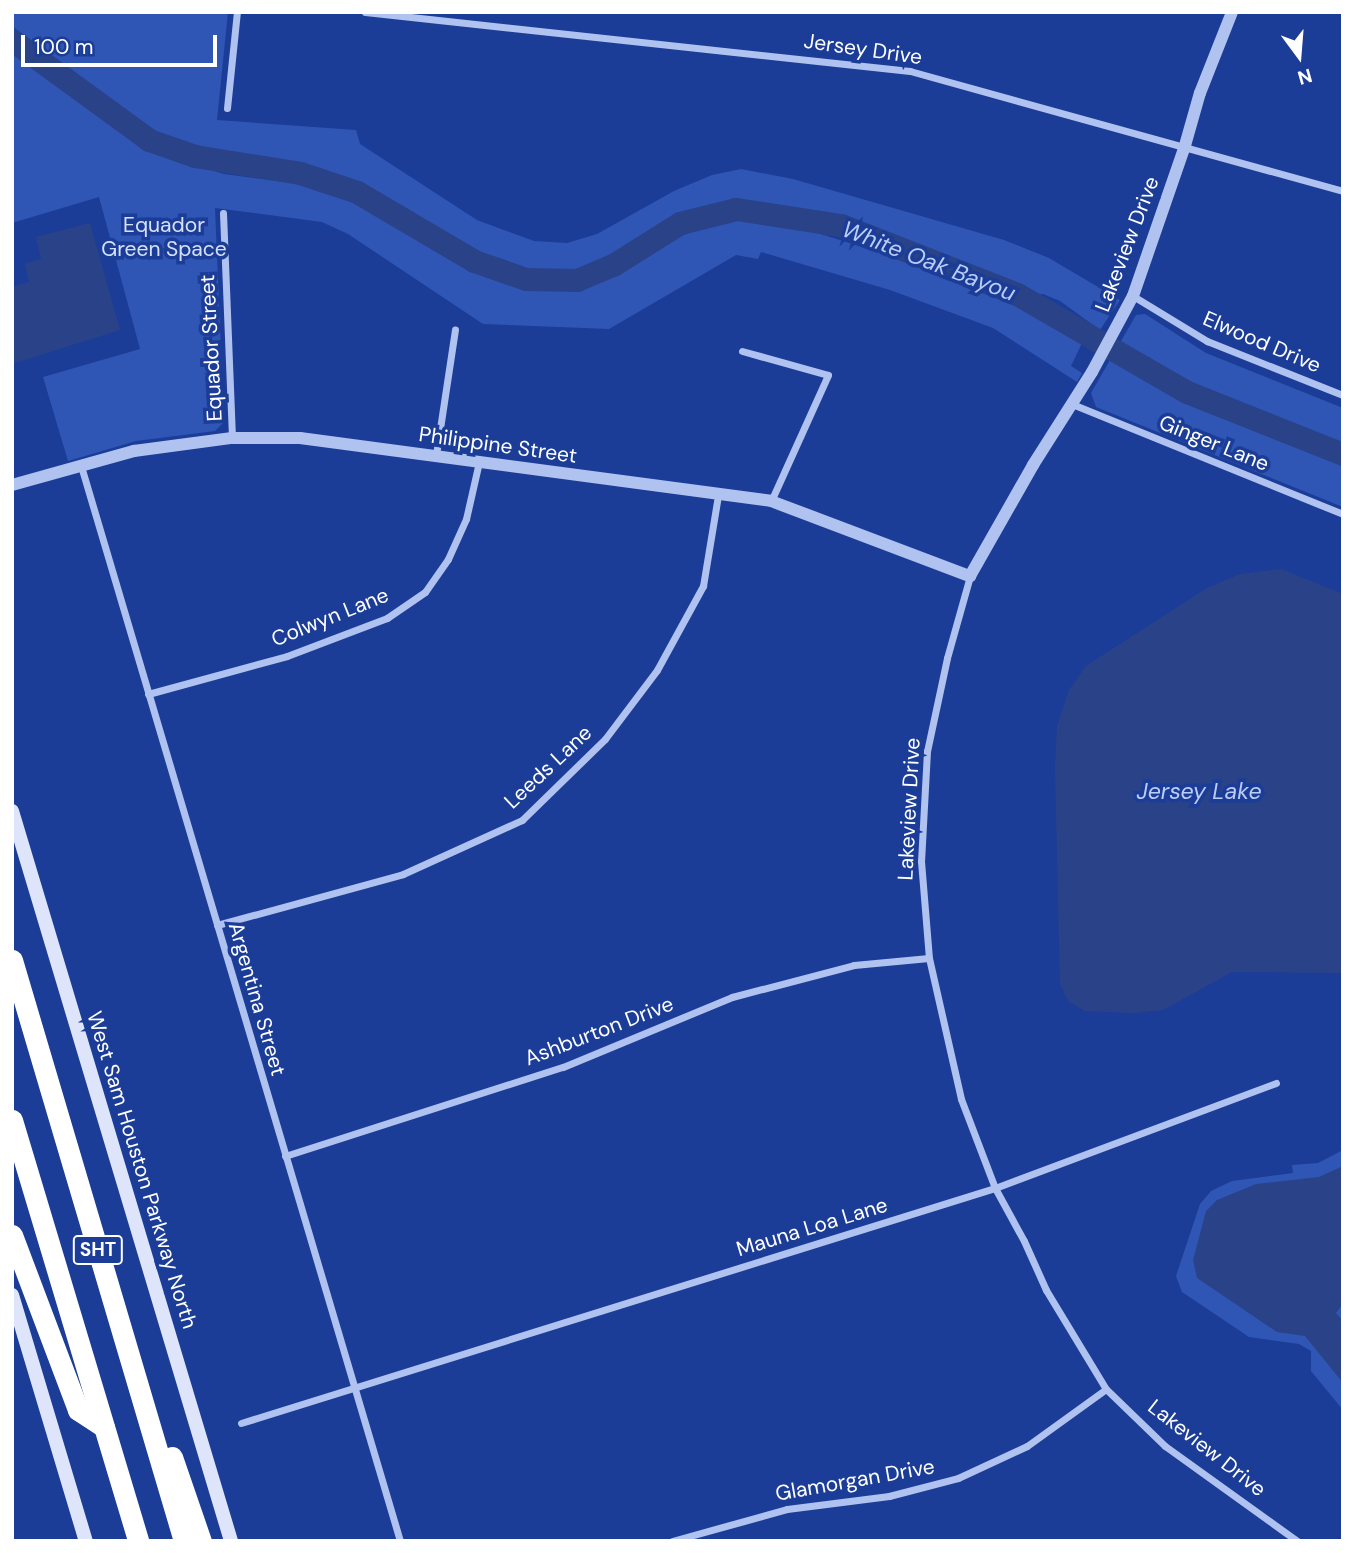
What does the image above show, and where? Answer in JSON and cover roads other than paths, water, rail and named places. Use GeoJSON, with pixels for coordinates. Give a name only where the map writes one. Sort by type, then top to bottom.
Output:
{"type":"FeatureCollection","features":[{"type":"Feature","properties":{"kind":"highway","name":"SHT"},"geometry":{"type":"LineString","coordinates":[[12,960],[184,1541]]}},
{"type":"Feature","properties":{"kind":"highway","name":"SHT"},"geometry":{"type":"LineString","coordinates":[[12,1121],[138,1541]]}},
{"type":"Feature","properties":{"kind":"highway"},"geometry":{"type":"LineString","coordinates":[[12,1235],[78,1410],[104,1427]]}},
{"type":"Feature","properties":{"kind":"highway"},"geometry":{"type":"LineString","coordinates":[[127,1346],[184,1487],[201,1541]]}},
{"type":"Feature","properties":{"kind":"main road","name":"West Sam Houston Parkway North"},"geometry":{"type":"LineString","coordinates":[[12,811],[231,1541]]}},
{"type":"Feature","properties":{"kind":"main road"},"geometry":{"type":"LineString","coordinates":[[12,1295],[86,1541]]}},
{"type":"Feature","properties":{"kind":"street"},"geometry":{"type":"LineString","coordinates":[[227,108],[237,12]]}},
{"type":"Feature","properties":{"kind":"street","name":"Jersey Drive"},"geometry":{"type":"LineString","coordinates":[[366,12],[910,71],[1343,191]]}},
{"type":"Feature","properties":{"kind":"street","name":"Lakeview Drive"},"geometry":{"type":"LineString","coordinates":[[1231,12],[1200,93],[1184,149],[1133,296],[1092,372],[1033,465],[970,576],[947,658],[927,751],[921,861],[929,958],[961,1099],[995,1188],[1024,1241],[1046,1290],[1106,1389],[1165,1446],[1297,1541]]}},
{"type":"Feature","properties":{"kind":"street","name":"Equador Street"},"geometry":{"type":"LineString","coordinates":[[223,214],[232,438]]}},
{"type":"Feature","properties":{"kind":"street","name":"Elwood Drive"},"geometry":{"type":"LineString","coordinates":[[1133,296],[1207,341],[1343,396]]}},
{"type":"Feature","properties":{"kind":"street"},"geometry":{"type":"LineString","coordinates":[[436,455],[455,330]]}},
{"type":"Feature","properties":{"kind":"street"},"geometry":{"type":"LineString","coordinates":[[742,351],[828,375],[771,501]]}},
{"type":"Feature","properties":{"kind":"street","name":"Ginger Lane"},"geometry":{"type":"LineString","coordinates":[[1072,404],[1343,514]]}},
{"type":"Feature","properties":{"kind":"street","name":"Philippine Street"},"geometry":{"type":"LineString","coordinates":[[12,485],[134,451],[232,438],[300,438],[771,501],[970,576]]}},
{"type":"Feature","properties":{"kind":"street","name":"Colwyn Lane"},"geometry":{"type":"LineString","coordinates":[[148,694],[288,656],[387,618],[425,592],[448,559],[466,519],[479,462]]}},
{"type":"Feature","properties":{"kind":"street","name":"Argentina Street"},"geometry":{"type":"LineString","coordinates":[[80,466],[400,1541]]}},
{"type":"Feature","properties":{"kind":"street","name":"Leeds Lane"},"geometry":{"type":"LineString","coordinates":[[218,925],[403,874],[522,820],[606,739],[657,670],[703,586],[719,495]]}},
{"type":"Feature","properties":{"kind":"street","name":"Ashburton Drive"},"geometry":{"type":"LineString","coordinates":[[285,1156],[563,1067],[732,997],[854,965],[929,958]]}},
{"type":"Feature","properties":{"kind":"street","name":"Mauna Loa Lane"},"geometry":{"type":"LineString","coordinates":[[241,1423],[995,1188],[1276,1083]]}},
{"type":"Feature","properties":{"kind":"street","name":"Glamorgan Drive"},"geometry":{"type":"LineString","coordinates":[[672,1541],[787,1509],[889,1496],[958,1478],[1027,1446],[1106,1389]]}},
{"type":"Feature","properties":{"kind":"water"},"geometry":{"type":"Polygon","coordinates":[[[90,223],[120,330],[12,364],[12,287],[29,282],[25,264],[41,259],[36,237],[90,223]]]}},
{"type":"Feature","properties":{"kind":"water","name":"Jersey Lake"},"geometry":{"type":"Polygon","coordinates":[[[1281,569],[1343,594],[1343,973],[1232,972],[1163,1010],[1135,1013],[1085,1011],[1068,1001],[1060,984],[1055,768],[1057,726],[1069,690],[1086,666],[1207,588],[1240,574],[1281,569]]]}},
{"type":"Feature","properties":{"kind":"water"},"geometry":{"type":"Polygon","coordinates":[[[1343,1166],[1343,1304],[1336,1313],[1343,1321],[1343,1383],[1305,1336],[1277,1332],[1197,1278],[1193,1260],[1206,1211],[1217,1200],[1256,1184],[1319,1177],[1343,1166]]]}},
{"type":"Feature","properties":{"kind":"waterway","name":"White Oak Bayou"},"geometry":{"type":"LineString","coordinates":[[12,40],[149,140],[195,156],[300,173],[357,192],[474,261],[526,279],[577,280],[613,265],[680,223],[736,209],[841,225],[1017,294],[1187,392],[1343,454]]}},
{"type":"Feature","properties":{"kind":"park label","name":"Equador Green Space"},"geometry":{"type":"Point","coordinates":[164,237]}}]}
